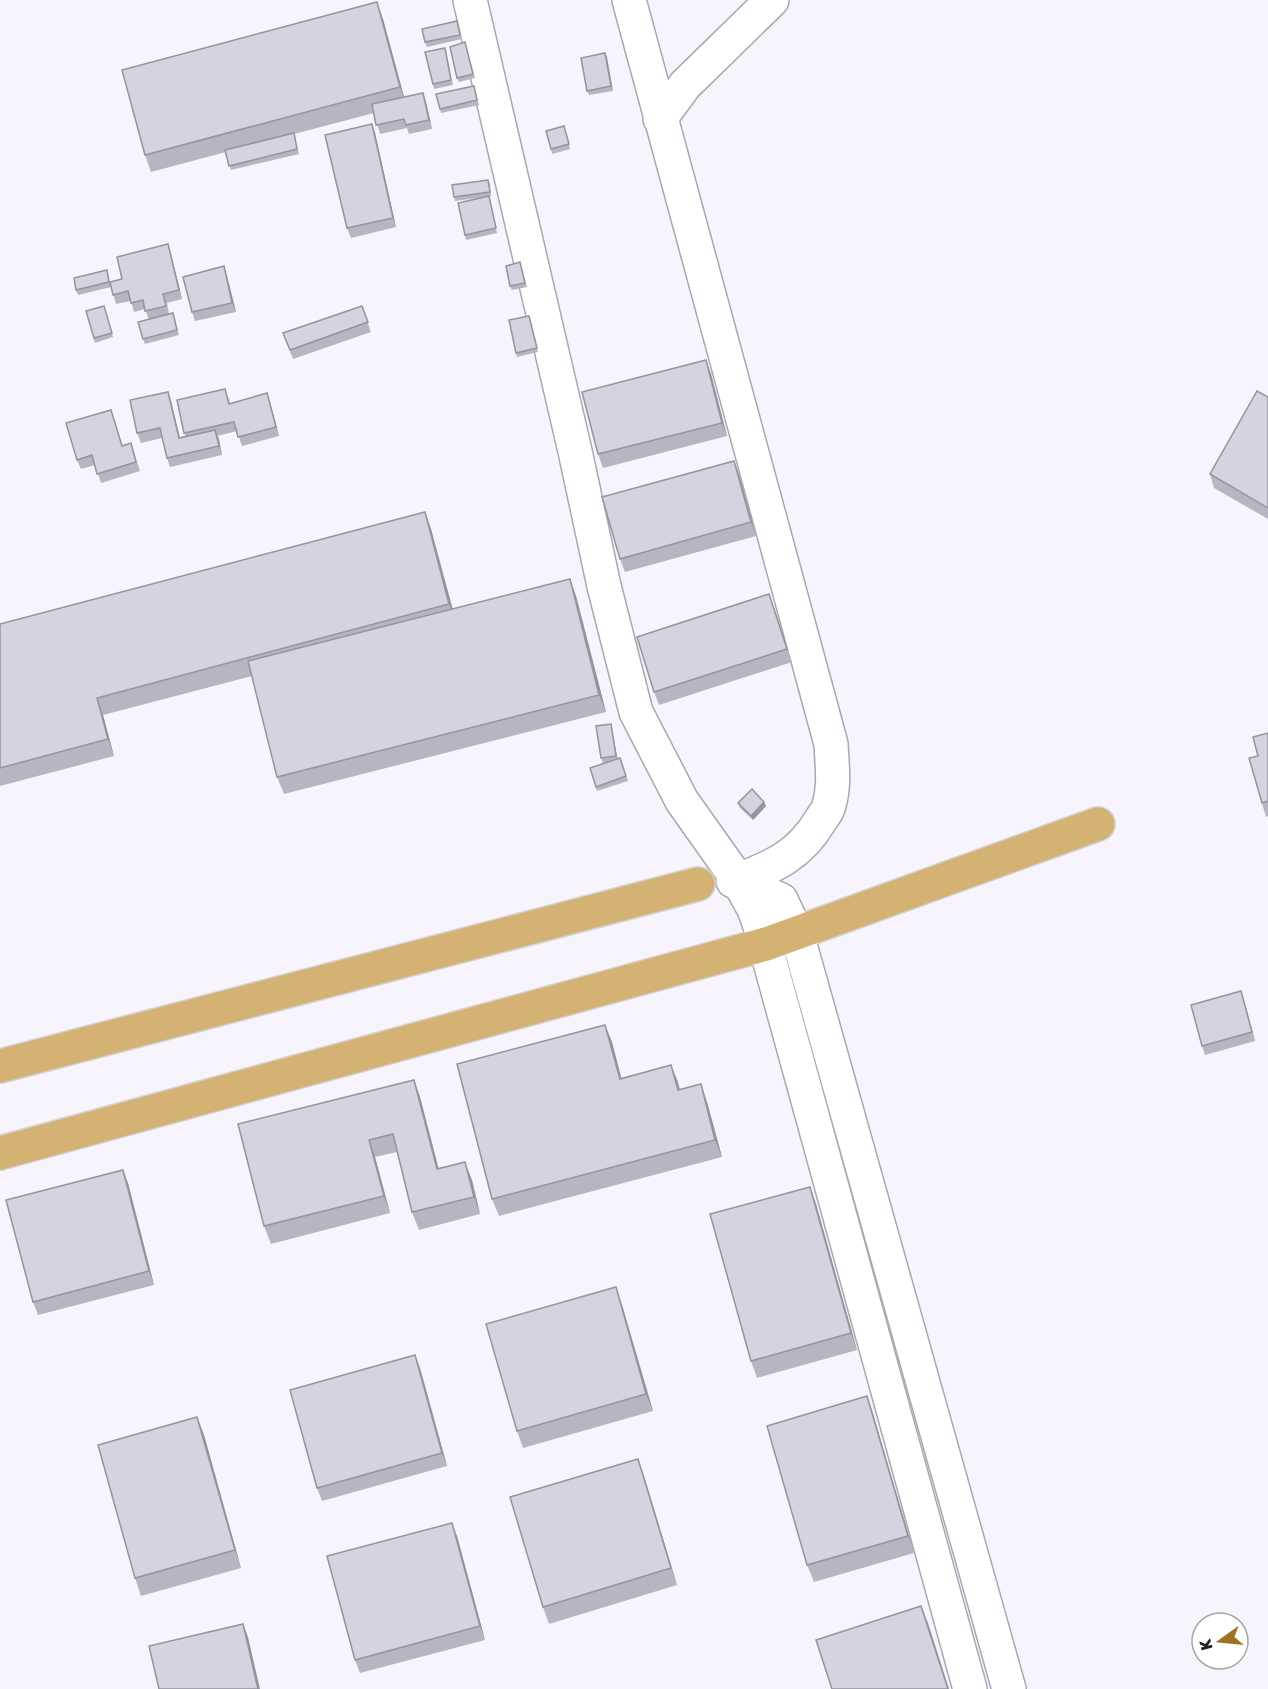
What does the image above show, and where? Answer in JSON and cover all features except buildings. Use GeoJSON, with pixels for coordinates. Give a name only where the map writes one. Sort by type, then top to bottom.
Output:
{"type":"FeatureCollection","features":[{"type":"Feature","properties":{"kind":"main road"},"geometry":{"type":"LineString","coordinates":[[0,1153],[766,944],[1098,824]]}},
{"type":"Feature","properties":{"kind":"main road"},"geometry":{"type":"LineString","coordinates":[[0,1066],[698,884]]}},
{"type":"Feature","properties":{"kind":"street"},"geometry":{"type":"LineString","coordinates":[[470,0],[604,586],[636,712],[682,801],[738,880],[754,909],[766,944],[970,1689]]}},
{"type":"Feature","properties":{"kind":"street"},"geometry":{"type":"LineString","coordinates":[[629,0],[831,744],[833,779],[829,807],[815,830],[796,852],[774,866],[738,880],[698,884]]}},
{"type":"Feature","properties":{"kind":"street"},"geometry":{"type":"LineString","coordinates":[[660,119],[685,85],[772,0]]}},
{"type":"Feature","properties":{"kind":"street"},"geometry":{"type":"LineString","coordinates":[[738,880],[781,900],[797,934],[1009,1689]]}}]}
